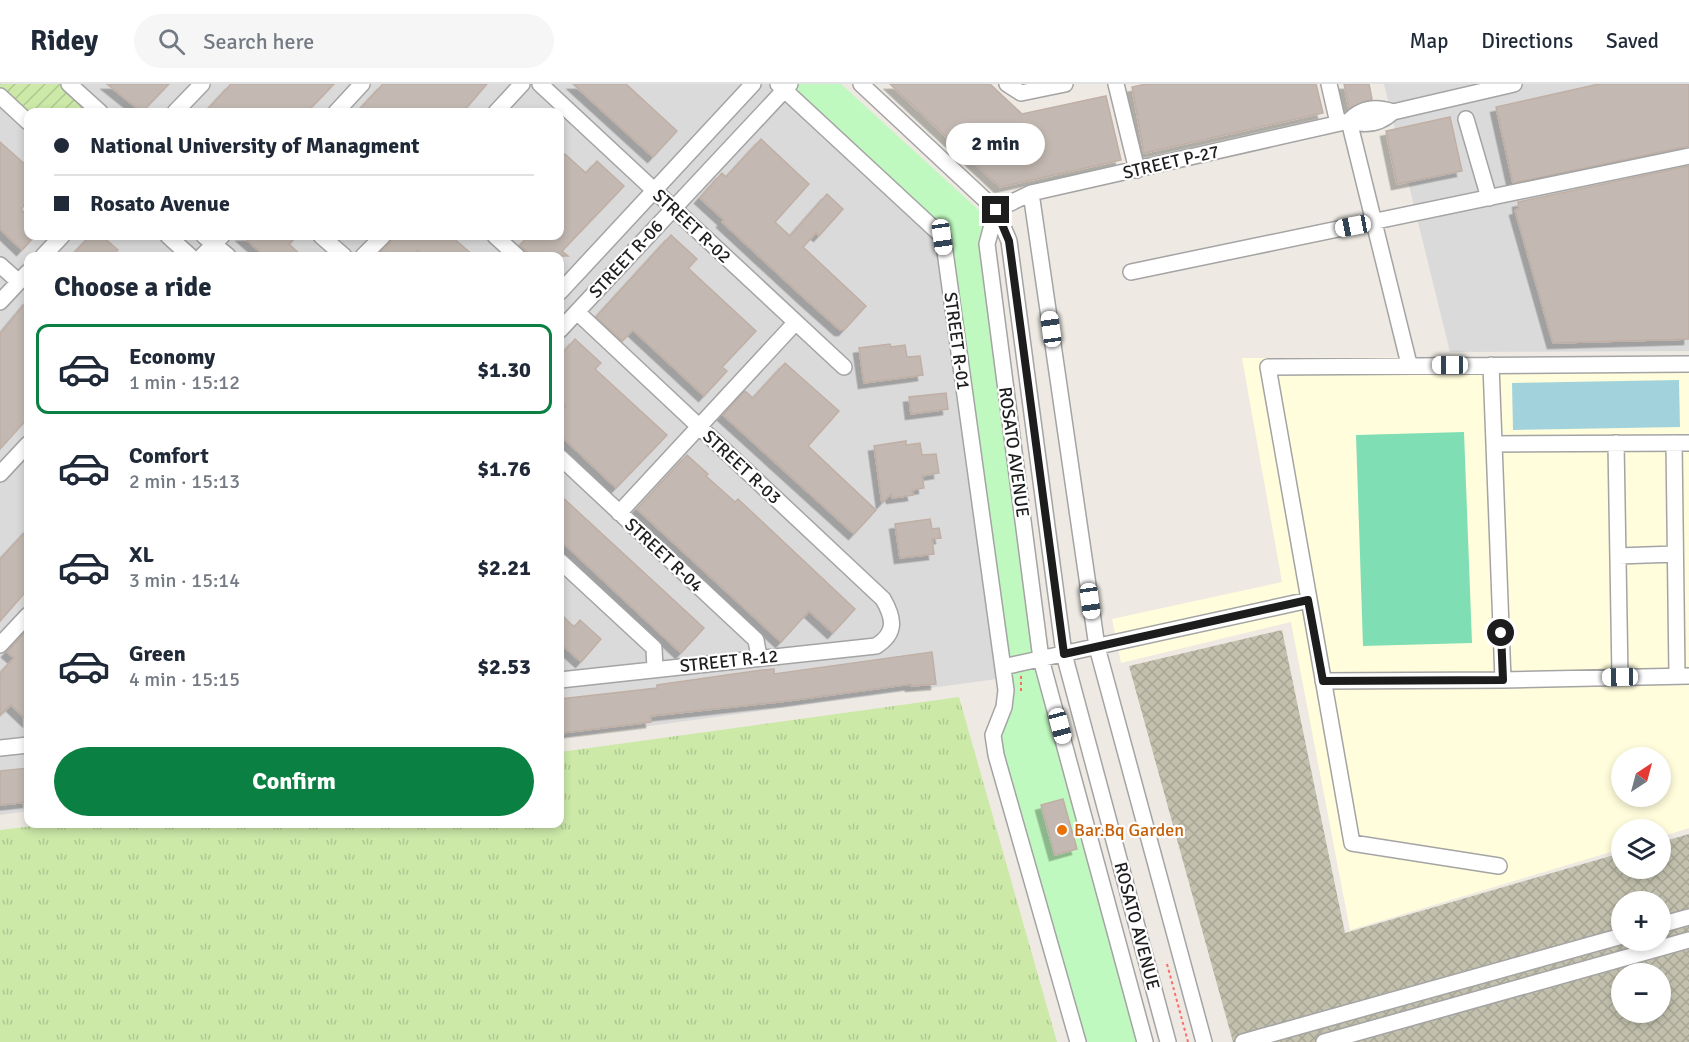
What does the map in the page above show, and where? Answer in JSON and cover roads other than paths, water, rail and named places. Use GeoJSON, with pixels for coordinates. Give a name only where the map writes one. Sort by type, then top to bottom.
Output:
{"type":"FeatureCollection","features":[{"type":"Feature","properties":{"kind":"street"},"geometry":{"type":"LineString","coordinates":[[69,84],[96,108]]}},
{"type":"Feature","properties":{"kind":"street"},"geometry":{"type":"LineString","coordinates":[[179,108],[202,84]]}},
{"type":"Feature","properties":{"kind":"street"},"geometry":{"type":"LineString","coordinates":[[340,108],[362,84]]}},
{"type":"Feature","properties":{"kind":"street"},"geometry":{"type":"LineString","coordinates":[[500,108],[522,84]]}},
{"type":"Feature","properties":{"kind":"street","name":"STREET R-02"},"geometry":{"type":"LineString","coordinates":[[540,84],[844,367]]}},
{"type":"Feature","properties":{"kind":"street","name":"STREET R-06"},"geometry":{"type":"LineString","coordinates":[[564,288],[753,84]]}},
{"type":"Feature","properties":{"kind":"street","name":"ROSATO AVENUE"},"geometry":{"type":"LineString","coordinates":[[861,84],[996,210],[1009,241],[1064,654],[1168,1042]]}},
{"type":"Feature","properties":{"kind":"street"},"geometry":{"type":"LineString","coordinates":[[1007,84],[1022,93],[1065,84]]}},
{"type":"Feature","properties":{"kind":"street"},"geometry":{"type":"LineString","coordinates":[[1116,84],[1137,170]]}},
{"type":"Feature","properties":{"kind":"street"},"geometry":{"type":"LineString","coordinates":[[1329,84],[1375,222],[1409,364]]}},
{"type":"Feature","properties":{"kind":"street","name":"STREET P-27"},"geometry":{"type":"LineString","coordinates":[[996,210],[1031,193],[1343,122],[1358,111],[1385,120],[1393,112],[1514,84]]}},
{"type":"Feature","properties":{"kind":"street","name":"STREET R-06"},"geometry":{"type":"LineString","coordinates":[[564,326],[742,135],[784,86]]}},
{"type":"Feature","properties":{"kind":"street","name":"STREET R-01"},"geometry":{"type":"LineString","coordinates":[[784,86],[942,237],[1006,690],[1004,707],[993,735],[996,755],[1078,1042]]}},
{"type":"Feature","properties":{"kind":"street"},"geometry":{"type":"LineString","coordinates":[[0,96],[24,118]]}},
{"type":"Feature","properties":{"kind":"street"},"geometry":{"type":"LineString","coordinates":[[1466,119],[1489,198]]}},
{"type":"Feature","properties":{"kind":"street"},"geometry":{"type":"LineString","coordinates":[[1131,272],[1689,156]]}},
{"type":"Feature","properties":{"kind":"street"},"geometry":{"type":"LineString","coordinates":[[1031,193],[1097,647],[1204,1042]]}},
{"type":"Feature","properties":{"kind":"street","name":"ROSATO AVENUE"},"geometry":{"type":"LineString","coordinates":[[996,210],[987,244],[1041,659],[1145,1042]]}},
{"type":"Feature","properties":{"kind":"street"},"geometry":{"type":"LineString","coordinates":[[47,252],[58,240]]}},
{"type":"Feature","properties":{"kind":"street"},"geometry":{"type":"LineString","coordinates":[[172,240],[186,252]]}},
{"type":"Feature","properties":{"kind":"street"},"geometry":{"type":"LineString","coordinates":[[215,240],[225,252]]}},
{"type":"Feature","properties":{"kind":"street"},"geometry":{"type":"LineString","coordinates":[[326,240],[339,252]]}},
{"type":"Feature","properties":{"kind":"street"},"geometry":{"type":"LineString","coordinates":[[367,252],[379,240]]}},
{"type":"Feature","properties":{"kind":"street"},"geometry":{"type":"LineString","coordinates":[[500,240],[513,252]]}},
{"type":"Feature","properties":{"kind":"street"},"geometry":{"type":"LineString","coordinates":[[0,265],[24,277],[0,302]]}},
{"type":"Feature","properties":{"kind":"street","name":"STREET R-03"},"geometry":{"type":"LineString","coordinates":[[577,312],[883,599],[892,615],[892,630]]}},
{"type":"Feature","properties":{"kind":"street"},"geometry":{"type":"LineString","coordinates":[[619,513],[795,323]]}},
{"type":"Feature","properties":{"kind":"street"},"geometry":{"type":"LineString","coordinates":[[1499,866],[1352,843],[1268,367],[1409,364],[1689,364]]}},
{"type":"Feature","properties":{"kind":"street"},"geometry":{"type":"LineString","coordinates":[[1491,365],[1503,680]]}},
{"type":"Feature","properties":{"kind":"street"},"geometry":{"type":"LineString","coordinates":[[1616,443],[1620,677]]}},
{"type":"Feature","properties":{"kind":"street"},"geometry":{"type":"LineString","coordinates":[[1323,681],[1683,676],[1676,554],[1682,443],[1495,444]]}},
{"type":"Feature","properties":{"kind":"street"},"geometry":{"type":"LineString","coordinates":[[0,474],[24,448]]}},
{"type":"Feature","properties":{"kind":"street","name":"STREET R-04"},"geometry":{"type":"LineString","coordinates":[[564,462],[756,640],[759,657]]}},
{"type":"Feature","properties":{"kind":"street"},"geometry":{"type":"LineString","coordinates":[[1618,556],[1676,554]]}},
{"type":"Feature","properties":{"kind":"street"},"geometry":{"type":"LineString","coordinates":[[564,565],[654,648],[655,669]]}},
{"type":"Feature","properties":{"kind":"street"},"geometry":{"type":"LineString","coordinates":[[1003,668],[1308,600]]}},
{"type":"Feature","properties":{"kind":"street"},"geometry":{"type":"LineString","coordinates":[[0,645],[24,619]]}},
{"type":"Feature","properties":{"kind":"street","name":"STREET R-12"},"geometry":{"type":"LineString","coordinates":[[564,680],[876,646],[886,640],[892,630]]}},
{"type":"Feature","properties":{"kind":"street"},"geometry":{"type":"LineString","coordinates":[[0,748],[24,745]]}},
{"type":"Feature","properties":{"kind":"street"},"geometry":{"type":"LineString","coordinates":[[1671,922],[1689,917]]}},
{"type":"Feature","properties":{"kind":"street"},"geometry":{"type":"LineString","coordinates":[[1243,1042],[1611,939]]}},
{"type":"Feature","properties":{"kind":"street"},"geometry":{"type":"LineString","coordinates":[[1324,1042],[1689,940]]}},
{"type":"Feature","properties":{"kind":"water"},"geometry":{"type":"Polygon","coordinates":[[[1679,380],[1680,427],[1513,430],[1512,383],[1679,380]]]}},
{"type":"Feature","properties":{"kind":"place","name":"Bar.Bq Garden"},"geometry":{"type":"Point","coordinates":[1062,830]}}]}
